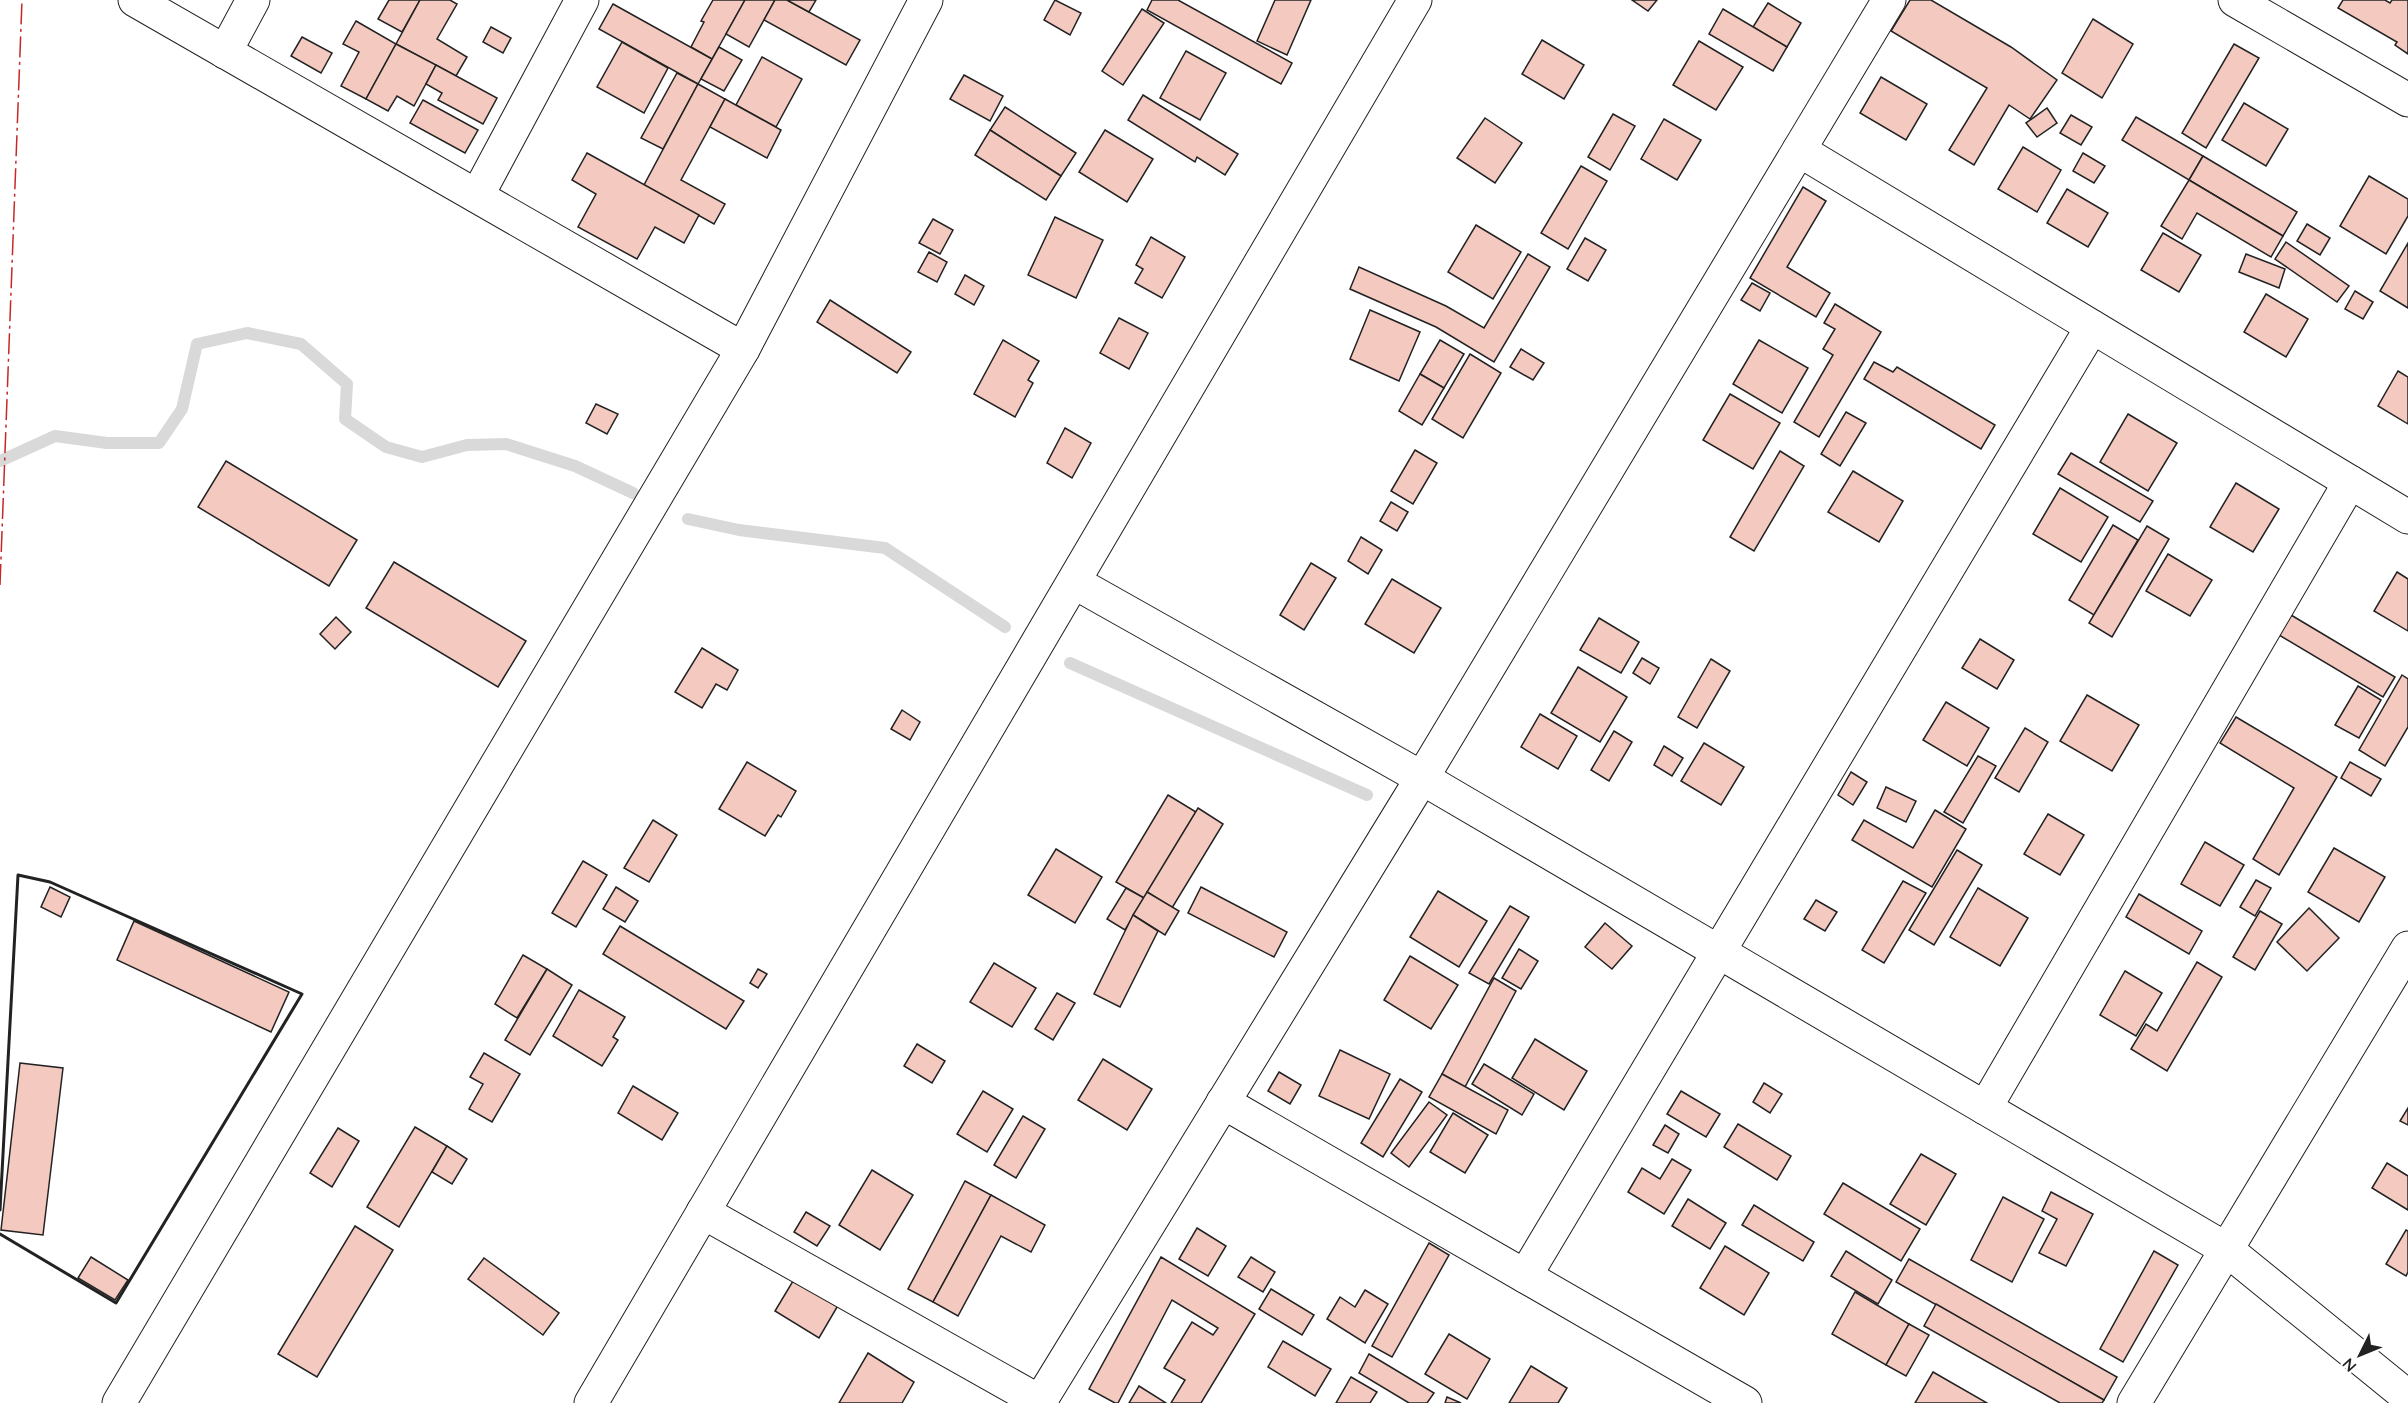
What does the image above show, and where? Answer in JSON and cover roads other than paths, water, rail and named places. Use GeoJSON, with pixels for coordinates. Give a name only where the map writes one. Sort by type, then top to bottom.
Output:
{"type":"FeatureCollection","features":[{"type":"Feature","properties":{"kind":"street"},"geometry":{"type":"LineString","coordinates":[[135,0],[742,349]]}},
{"type":"Feature","properties":{"kind":"street"},"geometry":{"type":"LineString","coordinates":[[225,52],[253,0]]}},
{"type":"Feature","properties":{"kind":"street"},"geometry":{"type":"LineString","coordinates":[[477,196],[582,0]]}},
{"type":"Feature","properties":{"kind":"street"},"geometry":{"type":"LineString","coordinates":[[119,1403],[742,349],[926,0]]}},
{"type":"Feature","properties":{"kind":"street"},"geometry":{"type":"LineString","coordinates":[[591,1403],[1415,0]]}},
{"type":"Feature","properties":{"kind":"street"},"geometry":{"type":"LineString","coordinates":[[704,1212],[1040,1402],[1422,778],[1889,0]]}},
{"type":"Feature","properties":{"kind":"street"},"geometry":{"type":"LineString","coordinates":[[2235,0],[2408,100]]}},
{"type":"Feature","properties":{"kind":"street"},"geometry":{"type":"LineString","coordinates":[[1799,150],[2408,517]]}},
{"type":"Feature","properties":{"kind":"street"},"geometry":{"type":"LineString","coordinates":[[1525,1276],[2092,327]]}},
{"type":"Feature","properties":{"kind":"street"},"geometry":{"type":"LineString","coordinates":[[1985,1108],[2350,482]]}},
{"type":"Feature","properties":{"kind":"street"},"geometry":{"type":"LineString","coordinates":[[1074,582],[1422,778],[2226,1249],[2408,1397]]}},
{"type":"Feature","properties":{"kind":"street"},"geometry":{"type":"LineString","coordinates":[[2134,1403],[2408,948]]}},
{"type":"Feature","properties":{"kind":"street"},"geometry":{"type":"LineString","coordinates":[[1223,1102],[1745,1403]]}},
{"type":"Feature","properties":{"kind":"waterway"},"geometry":{"type":"LineString","coordinates":[[0,461],[55,436],[107,443],[159,443],[182,409],[197,344],[247,333],[301,344],[347,384],[345,419],[386,447],[422,457],[467,445],[506,444],[575,466],[633,493]]}},
{"type":"Feature","properties":{"kind":"waterway"},"geometry":{"type":"LineString","coordinates":[[688,519],[739,530],[885,548],[1005,627]]}},
{"type":"Feature","properties":{"kind":"waterway"},"geometry":{"type":"LineString","coordinates":[[1070,663],[1367,795]]}}]}
